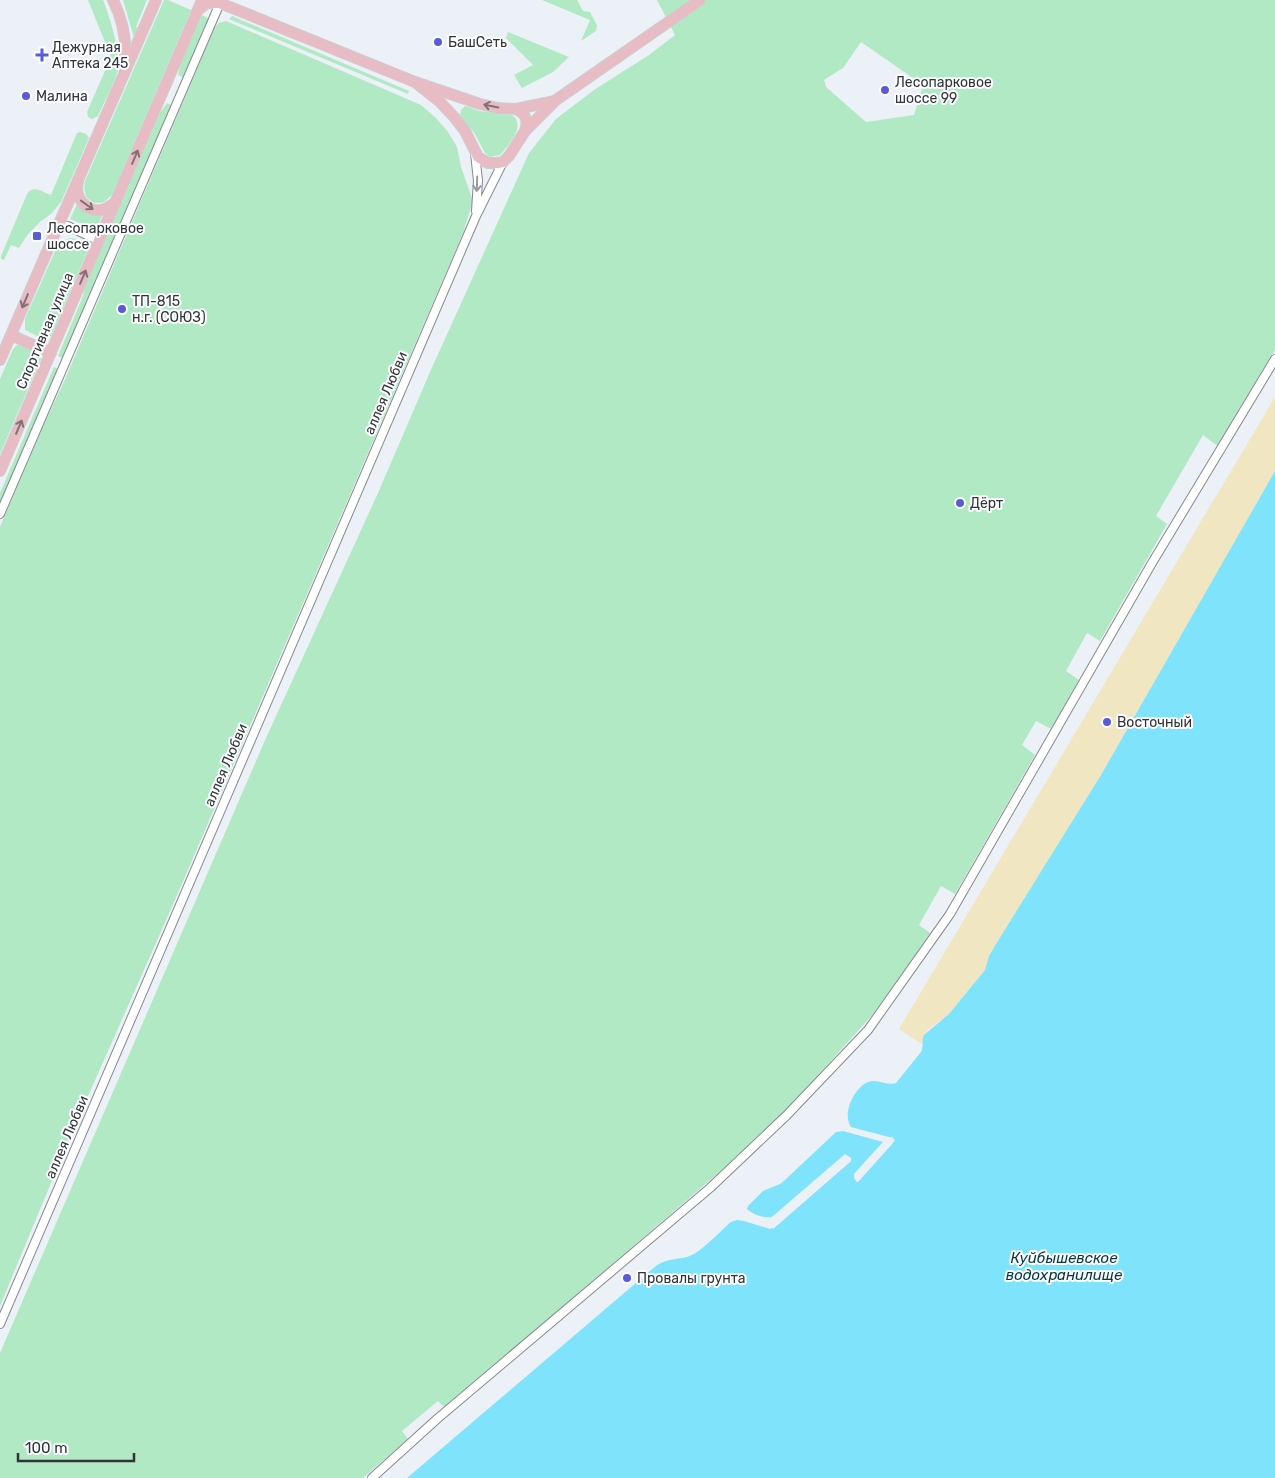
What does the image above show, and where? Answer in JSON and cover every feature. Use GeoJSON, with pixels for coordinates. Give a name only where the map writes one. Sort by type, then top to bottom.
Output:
{"type":"FeatureCollection","features":[{"type":"Feature","properties":{"kind":"main road"},"geometry":{"type":"LineString","coordinates":[[113,0],[124,35],[126,51],[120,86]]}},
{"type":"Feature","properties":{"kind":"main road"},"geometry":{"type":"LineString","coordinates":[[0,360],[156,0]]}},
{"type":"Feature","properties":{"kind":"main road","name":"Спортивная улица"},"geometry":{"type":"LineString","coordinates":[[0,471],[202,0]]}},
{"type":"Feature","properties":{"kind":"main road"},"geometry":{"type":"LineString","coordinates":[[415,82],[440,101],[455,118],[465,131],[475,152],[482,160],[493,164],[503,162],[525,131],[556,100],[700,0]]}},
{"type":"Feature","properties":{"kind":"main road"},"geometry":{"type":"LineString","coordinates":[[198,11],[207,3],[219,1],[415,82],[498,108],[516,109],[556,100]]}},
{"type":"Feature","properties":{"kind":"main road"},"geometry":{"type":"LineString","coordinates":[[455,118],[454,112],[458,102],[468,100]]}},
{"type":"Feature","properties":{"kind":"main road"},"geometry":{"type":"LineString","coordinates":[[516,109],[525,114],[525,131]]}},
{"type":"Feature","properties":{"kind":"main road"},"geometry":{"type":"LineString","coordinates":[[80,177],[77,186],[83,204],[94,210],[101,210],[108,208],[116,202]]}},
{"type":"Feature","properties":{"kind":"main road"},"geometry":{"type":"LineString","coordinates":[[11,335],[51,353]]}},
{"type":"Feature","properties":{"kind":"street"},"geometry":{"type":"LineString","coordinates":[[0,514],[219,1]]}},
{"type":"Feature","properties":{"kind":"street","name":"аллея Любви"},"geometry":{"type":"LineString","coordinates":[[475,152],[478,181],[476,216]]}},
{"type":"Feature","properties":{"kind":"street","name":"аллея Любви"},"geometry":{"type":"LineString","coordinates":[[0,1324],[476,216],[503,162]]}},
{"type":"Feature","properties":{"kind":"street"},"geometry":{"type":"LineString","coordinates":[[68,226],[99,241]]}},
{"type":"Feature","properties":{"kind":"street"},"geometry":{"type":"LineString","coordinates":[[372,1478],[437,1419],[710,1188],[787,1115],[868,1030],[950,914],[1152,563],[1275,359]]}},
{"type":"Feature","properties":{"kind":"green space"},"geometry":{"type":"Polygon","coordinates":[[[88,0],[103,0],[118,54],[117,74],[98,116],[92,119],[88,117],[87,112],[111,57],[88,0]]]}},
{"type":"Feature","properties":{"kind":"green space"},"geometry":{"type":"Polygon","coordinates":[[[123,0],[147,0],[136,27],[138,28],[134,38],[123,0]]]}},
{"type":"Feature","properties":{"kind":"green space"},"geometry":{"type":"Polygon","coordinates":[[[164,0],[191,10],[112,195],[104,202],[91,201],[86,195],[85,181],[164,0]]]}},
{"type":"Feature","properties":{"kind":"green space"},"geometry":{"type":"Polygon","coordinates":[[[542,0],[577,0],[583,11],[590,12],[597,25],[596,31],[581,41],[590,20],[542,0]]]}},
{"type":"Feature","properties":{"kind":"green space"},"geometry":{"type":"Polygon","coordinates":[[[657,0],[1275,0],[1275,350],[1219,447],[1203,435],[1156,516],[1167,524],[1100,641],[1087,633],[1066,671],[1079,680],[1051,729],[1036,721],[1022,745],[1035,755],[955,894],[941,886],[919,925],[930,933],[923,944],[874,1013],[759,1138],[445,1408],[438,1401],[402,1431],[408,1439],[363,1478],[0,1478],[0,1353],[266,738],[378,493],[430,372],[529,153],[556,119],[594,90],[649,55],[675,35],[657,0]],[[861,42],[843,68],[824,80],[826,87],[866,122],[914,115],[923,85],[861,42]]]}},
{"type":"Feature","properties":{"kind":"green space"},"geometry":{"type":"Polygon","coordinates":[[[202,15],[210,19],[185,78],[178,75],[180,65],[202,15]]]}},
{"type":"Feature","properties":{"kind":"green space"},"geometry":{"type":"Polygon","coordinates":[[[232,16],[409,91],[408,94],[229,19],[232,16]]]}},
{"type":"Feature","properties":{"kind":"green space"},"geometry":{"type":"Polygon","coordinates":[[[226,21],[421,105],[448,132],[457,147],[461,167],[473,201],[463,233],[171,909],[73,1130],[0,1306],[0,527],[215,27],[219,23],[226,21]]]}},
{"type":"Feature","properties":{"kind":"green space"},"geometry":{"type":"Polygon","coordinates":[[[508,32],[569,57],[553,72],[522,88],[514,75],[533,65],[506,38],[508,32]]]}},
{"type":"Feature","properties":{"kind":"green space"},"geometry":{"type":"Polygon","coordinates":[[[167,103],[173,106],[65,359],[58,356],[83,296],[84,289],[160,113],[167,103]]]}},
{"type":"Feature","properties":{"kind":"green space"},"geometry":{"type":"Polygon","coordinates":[[[465,106],[480,111],[512,115],[516,119],[518,124],[515,135],[500,155],[490,157],[485,153],[475,134],[460,115],[461,110],[465,106]]]}},
{"type":"Feature","properties":{"kind":"green space"},"geometry":{"type":"Polygon","coordinates":[[[77,133],[86,134],[89,138],[61,202],[52,213],[28,234],[19,248],[11,245],[4,260],[1,259],[27,194],[35,189],[51,195],[77,133]]]}},
{"type":"Feature","properties":{"kind":"green space"},"geometry":{"type":"Polygon","coordinates":[[[77,204],[86,213],[102,216],[96,230],[70,219],[77,204]]]}},
{"type":"Feature","properties":{"kind":"green space"},"geometry":{"type":"Polygon","coordinates":[[[69,238],[82,241],[86,245],[87,252],[51,336],[43,339],[25,330],[25,319],[56,249],[61,242],[69,238]]]}},
{"type":"Feature","properties":{"kind":"green space"},"geometry":{"type":"Polygon","coordinates":[[[22,344],[39,352],[41,359],[0,454],[0,379],[13,349],[17,345],[22,344]]]}},
{"type":"Feature","properties":{"kind":"green space"},"geometry":{"type":"Polygon","coordinates":[[[54,367],[60,370],[0,508],[0,493],[54,367]]]}},
{"type":"Feature","properties":{"kind":"sand","name":"Восточный"},"geometry":{"type":"Polygon","coordinates":[[[1275,397],[1275,471],[1101,775],[989,956],[985,970],[949,1014],[928,1030],[924,1035],[922,1044],[899,1029],[1275,397]]]}},
{"type":"Feature","properties":{"kind":"water","name":"Куйбышевское водохранилище"},"geometry":{"type":"Polygon","coordinates":[[[1275,471],[1275,1478],[407,1478],[657,1265],[669,1260],[692,1255],[704,1247],[731,1222],[737,1220],[770,1229],[775,1227],[851,1161],[851,1158],[845,1155],[772,1217],[755,1214],[747,1209],[748,1206],[763,1191],[785,1180],[836,1132],[843,1131],[883,1142],[854,1174],[857,1182],[892,1144],[893,1138],[851,1127],[848,1121],[848,1114],[852,1100],[866,1083],[875,1081],[890,1084],[896,1083],[921,1052],[924,1035],[949,1014],[985,970],[989,956],[1101,775],[1275,471]]]}},
{"type":"Feature","properties":{"kind":"pier"},"geometry":{"type":"Polygon","coordinates":[[[892,1137],[895,1140],[892,1144],[857,1182],[854,1174],[885,1140],[885,1145],[856,1176],[858,1179],[890,1143],[892,1140],[888,1139],[892,1137]]]}},
{"type":"Feature","properties":{"kind":"pier"},"geometry":{"type":"Polygon","coordinates":[[[845,1154],[851,1158],[851,1161],[773,1229],[772,1226],[849,1159],[847,1157],[778,1217],[772,1220],[772,1217],[845,1154]]]}},
{"type":"Feature","properties":{"kind":"place","name":"БашСеть"},"geometry":{"type":"Point","coordinates":[438,42]}},
{"type":"Feature","properties":{"kind":"place","name":"Дежурная Аптека 245"},"geometry":{"type":"Point","coordinates":[42,55]}},
{"type":"Feature","properties":{"kind":"place","name":"Лесопарковое шоссе 99"},"geometry":{"type":"Point","coordinates":[885,90]}},
{"type":"Feature","properties":{"kind":"place","name":"Малина"},"geometry":{"type":"Point","coordinates":[26,96]}},
{"type":"Feature","properties":{"kind":"place","name":"Лесопарковое шоссе"},"geometry":{"type":"Point","coordinates":[37,236]}},
{"type":"Feature","properties":{"kind":"place","name":"ТП-815 н.г. (СОЮЗ)"},"geometry":{"type":"Point","coordinates":[122,309]}},
{"type":"Feature","properties":{"kind":"place","name":"Дёрт"},"geometry":{"type":"Point","coordinates":[960,503]}},
{"type":"Feature","properties":{"kind":"place","name":"Восточный"},"geometry":{"type":"Point","coordinates":[1107,722]}},
{"type":"Feature","properties":{"kind":"place","name":"Провалы грунта"},"geometry":{"type":"Point","coordinates":[627,1278]}}]}
